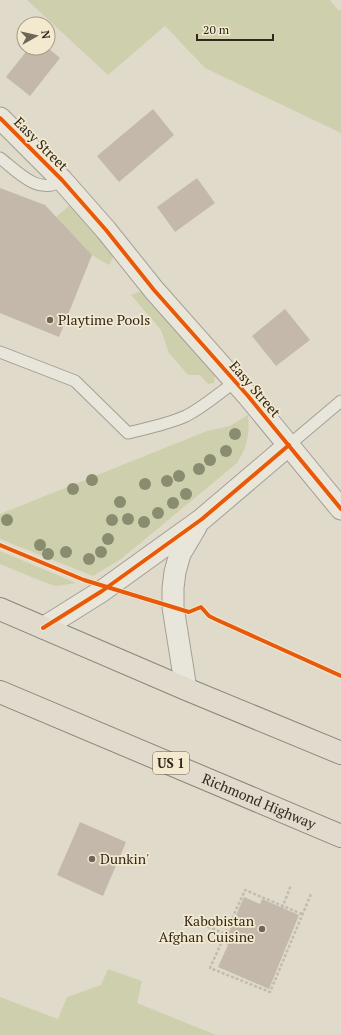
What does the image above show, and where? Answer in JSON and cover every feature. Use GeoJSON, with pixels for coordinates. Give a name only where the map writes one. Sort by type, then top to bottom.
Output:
{"type":"FeatureCollection","features":[{"type":"Feature","properties":{"kind":"main road"},"geometry":{"type":"LineString","coordinates":[[0,609],[186,689],[341,753]]}},
{"type":"Feature","properties":{"kind":"main road","name":"Richmond Highway"},"geometry":{"type":"LineString","coordinates":[[0,692],[341,836]]}},
{"type":"Feature","properties":{"kind":"street","name":"Easy Street"},"geometry":{"type":"LineString","coordinates":[[0,118],[62,180],[106,230],[154,290],[289,445],[341,509]]}},
{"type":"Feature","properties":{"kind":"street"},"geometry":{"type":"LineString","coordinates":[[43,628],[102,592],[202,519],[289,445]]}},
{"type":"Feature","properties":{"kind":"street"},"geometry":{"type":"LineString","coordinates":[[186,689],[173,607],[173,579],[180,554],[202,519]]}},
{"type":"Feature","properties":{"kind":"lane"},"geometry":{"type":"LineString","coordinates":[[0,158],[37,186],[53,185],[62,180]]}},
{"type":"Feature","properties":{"kind":"lane"},"geometry":{"type":"LineString","coordinates":[[0,352],[75,381],[128,433],[163,424],[186,416],[235,382]]}},
{"type":"Feature","properties":{"kind":"lane"},"geometry":{"type":"LineString","coordinates":[[289,445],[341,401]]}},
{"type":"Feature","properties":{"kind":"path"},"geometry":{"type":"LineString","coordinates":[[282,907],[291,885]]}},
{"type":"Feature","properties":{"kind":"path"},"geometry":{"type":"LineString","coordinates":[[302,914],[282,907],[245,890],[210,968],[270,992],[311,894]]}},
{"type":"Feature","properties":{"kind":"path"},"geometry":{"type":"LineString","coordinates":[[189,919],[223,933]]}},
{"type":"Feature","properties":{"kind":"green space"},"geometry":{"type":"Polygon","coordinates":[[[27,0],[330,0],[338,10],[341,10],[341,133],[205,68],[165,26],[108,75],[56,27],[56,16],[44,16],[27,0]]]}},
{"type":"Feature","properties":{"kind":"green space"},"geometry":{"type":"Polygon","coordinates":[[[71,204],[114,255],[109,265],[92,255],[56,217],[71,204]]]}},
{"type":"Feature","properties":{"kind":"green space"},"geometry":{"type":"Polygon","coordinates":[[[143,290],[215,376],[214,383],[208,384],[200,375],[188,375],[169,353],[161,330],[131,295],[143,290]]]}},
{"type":"Feature","properties":{"kind":"green space"},"geometry":{"type":"Polygon","coordinates":[[[248,415],[249,428],[247,440],[237,463],[121,559],[93,576],[0,539],[0,514],[207,431],[230,426],[248,415]]]}},
{"type":"Feature","properties":{"kind":"green space"},"geometry":{"type":"Polygon","coordinates":[[[0,551],[76,583],[56,586],[0,564],[0,551]]]}},
{"type":"Feature","properties":{"kind":"green space"},"geometry":{"type":"Polygon","coordinates":[[[108,969],[142,981],[137,1003],[216,1035],[0,1035],[0,997],[58,1019],[67,997],[101,985],[108,969]]]}},
{"type":"Feature","properties":{"kind":"building"},"geometry":{"type":"Polygon","coordinates":[[[56,55],[60,58],[30,96],[6,77],[23,56],[56,56],[56,55]]]}},
{"type":"Feature","properties":{"kind":"building"},"geometry":{"type":"Polygon","coordinates":[[[153,109],[174,135],[119,182],[97,156],[153,109]]]}},
{"type":"Feature","properties":{"kind":"building"},"geometry":{"type":"Polygon","coordinates":[[[197,178],[215,203],[175,232],[157,207],[197,178]]]}},
{"type":"Feature","properties":{"kind":"building"},"geometry":{"type":"Polygon","coordinates":[[[0,188],[45,205],[92,255],[59,337],[0,313],[0,188]]]}},
{"type":"Feature","properties":{"kind":"building"},"geometry":{"type":"Polygon","coordinates":[[[285,309],[310,340],[276,366],[252,336],[285,309]]]}},
{"type":"Feature","properties":{"kind":"building","name":"Dunkin'"},"geometry":{"type":"Polygon","coordinates":[[[80,822],[126,842],[103,896],[57,875],[80,822]]]}},
{"type":"Feature","properties":{"kind":"building","name":"Kabobistan Afghan Cuisine"},"geometry":{"type":"Polygon","coordinates":[[[244,897],[260,904],[262,899],[299,915],[269,989],[218,967],[228,945],[224,943],[244,897]]]}},
{"type":"Feature","properties":{"kind":"cycle path"},"geometry":{"type":"LineString","coordinates":[[0,118],[62,180],[106,230],[154,290],[248,396],[341,509]]}},
{"type":"Feature","properties":{"kind":"cycle path"},"geometry":{"type":"LineString","coordinates":[[43,628],[102,591],[202,519],[289,445]]}},
{"type":"Feature","properties":{"kind":"cycle path"},"geometry":{"type":"LineString","coordinates":[[0,545],[84,580],[189,612],[201,607],[209,616],[215,619],[341,676]]}},
{"type":"Feature","properties":{"kind":"place","name":"Playtime Pools"},"geometry":{"type":"Point","coordinates":[50,320]}},
{"type":"Feature","properties":{"kind":"place","name":"Dunkin'"},"geometry":{"type":"Point","coordinates":[92,859]}},
{"type":"Feature","properties":{"kind":"place","name":"Kabobistan Afghan Cuisine"},"geometry":{"type":"Point","coordinates":[262,929]}}]}
